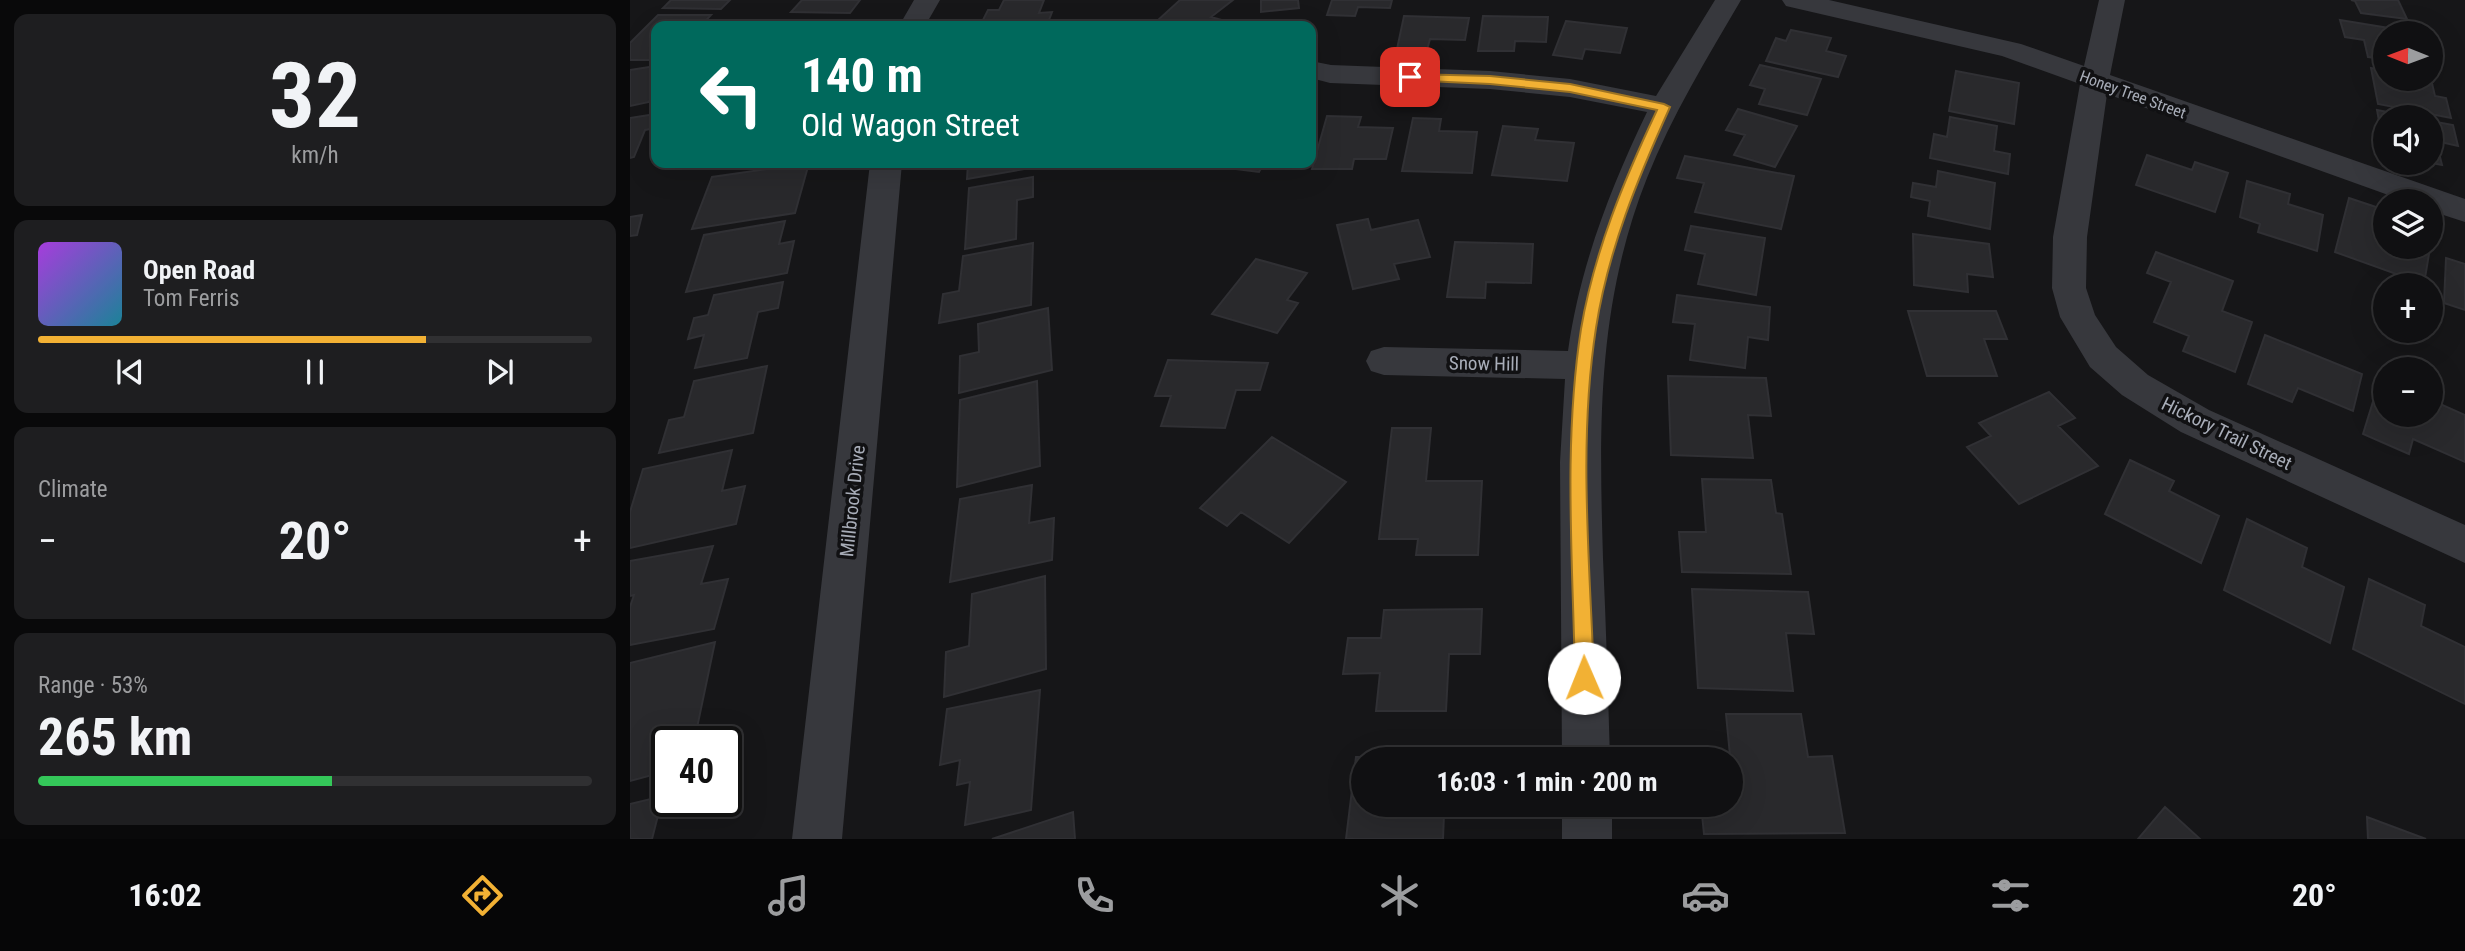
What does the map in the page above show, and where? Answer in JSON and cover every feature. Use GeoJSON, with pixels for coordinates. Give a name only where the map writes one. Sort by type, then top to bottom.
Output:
{"type":"FeatureCollection","features":[{"type":"Feature","properties":{"kind":"street"},"geometry":{"type":"LineString","coordinates":[[915,21],[927,0]]}},
{"type":"Feature","properties":{"kind":"street"},"geometry":{"type":"LineString","coordinates":[[1586,747],[1580,462],[1584,365],[1597,286],[1631,178],[1664,107],[1728,0]]}},
{"type":"Feature","properties":{"kind":"street","name":"Honey Tree Street"},"geometry":{"type":"LineString","coordinates":[[1794,0],[2011,50],[2465,211]]}},
{"type":"Feature","properties":{"kind":"street","name":"Hickory Trail Street"},"geometry":{"type":"LineString","coordinates":[[2112,0],[2095,81],[2070,237],[2069,288],[2078,317],[2103,358],[2134,385],[2185,416],[2465,545]]}},
{"type":"Feature","properties":{"kind":"street"},"geometry":{"type":"LineString","coordinates":[[1316,70],[1330,74],[1490,80],[1570,88],[1664,107]]}},
{"type":"Feature","properties":{"kind":"street","name":"Millbrook Drive"},"geometry":{"type":"LineString","coordinates":[[817,839],[885,168]]}},
{"type":"Feature","properties":{"kind":"street","name":"Snow Hill"},"geometry":{"type":"LineString","coordinates":[[1384,361],[1584,365]]}},
{"type":"Feature","properties":{"kind":"street"},"geometry":{"type":"LineString","coordinates":[[1587,817],[1587,839]]}},
{"type":"Feature","properties":{"kind":"building"},"geometry":{"type":"Polygon","coordinates":[[[671,0],[730,0],[721,9],[663,8],[671,0]]]}},
{"type":"Feature","properties":{"kind":"building"},"geometry":{"type":"Polygon","coordinates":[[[802,0],[860,0],[850,13],[791,12],[802,0]]]}},
{"type":"Feature","properties":{"kind":"building"},"geometry":{"type":"Polygon","coordinates":[[[1004,0],[1044,0],[1039,13],[1052,12],[1049,21],[982,21],[988,10],[999,10],[1004,0]]]}},
{"type":"Feature","properties":{"kind":"building"},"geometry":{"type":"Polygon","coordinates":[[[1180,0],[1233,0],[1211,17],[1225,21],[1157,21],[1180,0]]]}},
{"type":"Feature","properties":{"kind":"building"},"geometry":{"type":"Polygon","coordinates":[[[1261,0],[1298,0],[1299,8],[1261,12],[1261,0]]]}},
{"type":"Feature","properties":{"kind":"building"},"geometry":{"type":"Polygon","coordinates":[[[1332,0],[1392,0],[1390,8],[1358,7],[1355,16],[1327,15],[1332,0]]]}},
{"type":"Feature","properties":{"kind":"building"},"geometry":{"type":"Polygon","coordinates":[[[2351,0],[2398,0],[2407,19],[2361,13],[2355,1],[2351,0]]]}},
{"type":"Feature","properties":{"kind":"building"},"geometry":{"type":"Polygon","coordinates":[[[658,15],[711,15],[706,21],[652,21],[658,15]]]}},
{"type":"Feature","properties":{"kind":"building"},"geometry":{"type":"Polygon","coordinates":[[[1404,16],[1469,18],[1465,40],[1430,39],[1427,50],[1397,49],[1404,16]]]}},
{"type":"Feature","properties":{"kind":"building"},"geometry":{"type":"Polygon","coordinates":[[[1483,16],[1548,17],[1546,42],[1515,41],[1514,51],[1478,51],[1483,16]]]}},
{"type":"Feature","properties":{"kind":"building"},"geometry":{"type":"Polygon","coordinates":[[[2340,20],[2373,25],[2373,58],[2368,57],[2364,40],[2345,37],[2340,20]]]}},
{"type":"Feature","properties":{"kind":"building"},"geometry":{"type":"Polygon","coordinates":[[[1566,21],[1627,28],[1620,53],[1585,49],[1582,59],[1553,55],[1566,21]]]}},
{"type":"Feature","properties":{"kind":"building"},"geometry":{"type":"Polygon","coordinates":[[[651,22],[651,60],[630,60],[630,43],[651,22]]]}},
{"type":"Feature","properties":{"kind":"building"},"geometry":{"type":"Polygon","coordinates":[[[1791,30],[1831,38],[1826,51],[1846,56],[1838,77],[1766,61],[1776,38],[1786,41],[1791,30]]]}},
{"type":"Feature","properties":{"kind":"building"},"geometry":{"type":"Polygon","coordinates":[[[1760,65],[1821,79],[1807,115],[1759,104],[1765,89],[1750,85],[1760,65]]]}},
{"type":"Feature","properties":{"kind":"building"},"geometry":{"type":"Polygon","coordinates":[[[651,67],[649,102],[630,106],[630,70],[651,67]]]}},
{"type":"Feature","properties":{"kind":"building"},"geometry":{"type":"Polygon","coordinates":[[[1956,71],[2019,83],[2014,124],[1949,111],[1956,71]]]}},
{"type":"Feature","properties":{"kind":"building"},"geometry":{"type":"Polygon","coordinates":[[[2375,91],[2434,91],[2435,96],[2446,98],[2451,118],[2443,116],[2443,105],[2378,104],[2375,91]]]}},
{"type":"Feature","properties":{"kind":"building"},"geometry":{"type":"Polygon","coordinates":[[[1738,109],[1797,126],[1775,167],[1734,155],[1745,135],[1726,130],[1738,109]]]}},
{"type":"Feature","properties":{"kind":"building"},"geometry":{"type":"Polygon","coordinates":[[[651,115],[651,129],[645,130],[634,157],[630,158],[630,118],[651,115]]]}},
{"type":"Feature","properties":{"kind":"building"},"geometry":{"type":"Polygon","coordinates":[[[1327,116],[1361,117],[1358,127],[1393,128],[1386,159],[1354,159],[1352,169],[1312,169],[1316,168],[1316,155],[1327,116]]]}},
{"type":"Feature","properties":{"kind":"building"},"geometry":{"type":"Polygon","coordinates":[[[1950,117],[1997,126],[1994,151],[2010,154],[2008,174],[1930,158],[1934,134],[1947,137],[1950,117]]]}},
{"type":"Feature","properties":{"kind":"building"},"geometry":{"type":"Polygon","coordinates":[[[1413,118],[1441,119],[1439,131],[1477,132],[1472,173],[1402,171],[1413,118]]]}},
{"type":"Feature","properties":{"kind":"building"},"geometry":{"type":"Polygon","coordinates":[[[2443,123],[2453,125],[2458,146],[2443,143],[2443,123]]]}},
{"type":"Feature","properties":{"kind":"building"},"geometry":{"type":"Polygon","coordinates":[[[1503,126],[1538,129],[1535,140],[1574,143],[1567,181],[1492,175],[1503,126]]]}},
{"type":"Feature","properties":{"kind":"building"},"geometry":{"type":"Polygon","coordinates":[[[2147,155],[2192,170],[2195,162],[2228,173],[2215,212],[2136,185],[2147,155]]]}},
{"type":"Feature","properties":{"kind":"building"},"geometry":{"type":"Polygon","coordinates":[[[1685,156],[1794,176],[1781,229],[1695,212],[1704,183],[1677,178],[1685,156]]]}},
{"type":"Feature","properties":{"kind":"building"},"geometry":{"type":"Polygon","coordinates":[[[774,168],[808,168],[795,213],[692,229],[712,177],[774,168]]]}},
{"type":"Feature","properties":{"kind":"building"},"geometry":{"type":"Polygon","coordinates":[[[968,168],[1025,168],[1025,169],[967,179],[968,168]]]}},
{"type":"Feature","properties":{"kind":"building"},"geometry":{"type":"Polygon","coordinates":[[[1227,168],[1261,168],[1259,172],[1227,168]]]}},
{"type":"Feature","properties":{"kind":"building"},"geometry":{"type":"Polygon","coordinates":[[[1938,171],[1995,183],[1990,229],[1928,216],[1930,201],[1911,197],[1913,183],[1936,187],[1938,171]]]}},
{"type":"Feature","properties":{"kind":"building"},"geometry":{"type":"Polygon","coordinates":[[[1033,177],[1033,197],[1017,200],[1016,239],[965,249],[969,188],[1033,177]]]}},
{"type":"Feature","properties":{"kind":"building"},"geometry":{"type":"Polygon","coordinates":[[[2247,181],[2290,194],[2288,204],[2323,215],[2317,251],[2258,232],[2260,224],[2240,217],[2247,181]]]}},
{"type":"Feature","properties":{"kind":"building"},"geometry":{"type":"Polygon","coordinates":[[[2349,198],[2373,206],[2373,259],[2428,259],[2426,273],[2393,273],[2335,252],[2349,198]]]}},
{"type":"Feature","properties":{"kind":"building"},"geometry":{"type":"Polygon","coordinates":[[[642,215],[637,235],[630,236],[630,217],[642,215]]]}},
{"type":"Feature","properties":{"kind":"building"},"geometry":{"type":"Polygon","coordinates":[[[1368,219],[1371,230],[1418,220],[1430,257],[1394,264],[1399,279],[1353,289],[1337,225],[1368,219]]]}},
{"type":"Feature","properties":{"kind":"building"},"geometry":{"type":"Polygon","coordinates":[[[785,221],[779,244],[794,241],[787,273],[686,292],[704,235],[785,221]]]}},
{"type":"Feature","properties":{"kind":"building"},"geometry":{"type":"Polygon","coordinates":[[[1691,226],[1765,238],[1756,295],[1698,284],[1705,254],[1685,250],[1691,226]]]}},
{"type":"Feature","properties":{"kind":"building"},"geometry":{"type":"Polygon","coordinates":[[[1913,234],[1989,244],[1993,277],[1967,274],[1968,292],[1914,285],[1913,234]]]}},
{"type":"Feature","properties":{"kind":"building"},"geometry":{"type":"Polygon","coordinates":[[[1455,242],[1533,244],[1531,283],[1486,282],[1485,298],[1447,297],[1455,242]]]}},
{"type":"Feature","properties":{"kind":"building"},"geometry":{"type":"Polygon","coordinates":[[[1033,243],[1031,305],[939,323],[943,294],[959,291],[963,256],[1033,243]]]}},
{"type":"Feature","properties":{"kind":"building"},"geometry":{"type":"Polygon","coordinates":[[[2156,252],[2233,281],[2222,311],[2252,322],[2235,372],[2183,351],[2189,336],[2154,322],[2171,282],[2147,273],[2156,252]]]}},
{"type":"Feature","properties":{"kind":"building"},"geometry":{"type":"Polygon","coordinates":[[[2446,258],[2465,264],[2465,310],[2444,303],[2446,258]]]}},
{"type":"Feature","properties":{"kind":"building"},"geometry":{"type":"Polygon","coordinates":[[[1256,259],[1307,273],[1287,300],[1298,303],[1277,333],[1212,314],[1256,259]]]}},
{"type":"Feature","properties":{"kind":"building"},"geometry":{"type":"Polygon","coordinates":[[[783,282],[778,308],[758,312],[747,358],[695,368],[704,335],[688,339],[694,318],[708,315],[714,295],[783,282]]]}},
{"type":"Feature","properties":{"kind":"building"},"geometry":{"type":"Polygon","coordinates":[[[1677,295],[1770,307],[1768,340],[1748,337],[1745,368],[1690,360],[1695,324],[1673,322],[1677,295]]]}},
{"type":"Feature","properties":{"kind":"building"},"geometry":{"type":"Polygon","coordinates":[[[1048,308],[1052,370],[959,393],[960,356],[979,352],[978,324],[1048,308]]]}},
{"type":"Feature","properties":{"kind":"building"},"geometry":{"type":"Polygon","coordinates":[[[1908,311],[1996,311],[2007,339],[1984,339],[1997,376],[1927,376],[1908,311]]]}},
{"type":"Feature","properties":{"kind":"building"},"geometry":{"type":"Polygon","coordinates":[[[2265,335],[2362,374],[2353,411],[2298,388],[2292,402],[2248,384],[2265,335]]]}},
{"type":"Feature","properties":{"kind":"building"},"geometry":{"type":"Polygon","coordinates":[[[1168,360],[1268,363],[1260,390],[1236,390],[1225,428],[1161,426],[1171,396],[1155,396],[1168,360]]]}},
{"type":"Feature","properties":{"kind":"building"},"geometry":{"type":"Polygon","coordinates":[[[767,366],[753,433],[659,453],[669,420],[684,417],[694,381],[767,366]]]}},
{"type":"Feature","properties":{"kind":"building"},"geometry":{"type":"Polygon","coordinates":[[[1668,376],[1766,378],[1771,416],[1748,415],[1753,458],[1671,455],[1668,376]]]}},
{"type":"Feature","properties":{"kind":"building"},"geometry":{"type":"Polygon","coordinates":[[[1037,381],[1040,466],[957,487],[960,400],[1037,381]]]}},
{"type":"Feature","properties":{"kind":"building"},"geometry":{"type":"Polygon","coordinates":[[[2049,392],[2075,418],[2058,426],[2098,466],[2019,504],[1967,447],[1991,436],[1979,423],[2049,392]]]}},
{"type":"Feature","properties":{"kind":"building"},"geometry":{"type":"Polygon","coordinates":[[[2373,402],[2373,427],[2443,427],[2443,405],[2465,415],[2465,462],[2413,439],[2409,454],[2363,434],[2373,402]]]}},
{"type":"Feature","properties":{"kind":"building"},"geometry":{"type":"Polygon","coordinates":[[[1392,428],[1431,428],[1426,481],[1482,481],[1478,555],[1416,555],[1418,539],[1379,539],[1392,428]]]}},
{"type":"Feature","properties":{"kind":"building"},"geometry":{"type":"Polygon","coordinates":[[[1272,437],[1346,482],[1289,543],[1241,512],[1227,526],[1200,508],[1272,437]]]}},
{"type":"Feature","properties":{"kind":"building"},"geometry":{"type":"Polygon","coordinates":[[[732,450],[722,491],[745,486],[736,524],[630,548],[630,512],[643,469],[732,450]]]}},
{"type":"Feature","properties":{"kind":"building"},"geometry":{"type":"Polygon","coordinates":[[[2130,460],[2174,481],[2169,491],[2219,516],[2201,563],[2105,514],[2130,460]]]}},
{"type":"Feature","properties":{"kind":"building"},"geometry":{"type":"Polygon","coordinates":[[[1702,479],[1771,480],[1776,513],[1782,514],[1791,574],[1682,572],[1679,532],[1706,532],[1702,479]]]}},
{"type":"Feature","properties":{"kind":"building"},"geometry":{"type":"Polygon","coordinates":[[[1032,485],[1029,523],[1054,518],[1052,560],[950,582],[960,499],[1032,485]]]}},
{"type":"Feature","properties":{"kind":"building"},"geometry":{"type":"Polygon","coordinates":[[[2247,519],[2307,548],[2302,567],[2344,587],[2330,643],[2224,590],[2247,519]]]}},
{"type":"Feature","properties":{"kind":"building"},"geometry":{"type":"Polygon","coordinates":[[[713,546],[701,584],[728,579],[714,629],[630,645],[630,607],[634,595],[630,596],[630,561],[713,546]]]}},
{"type":"Feature","properties":{"kind":"building"},"geometry":{"type":"Polygon","coordinates":[[[1045,576],[1046,669],[944,697],[946,652],[969,646],[972,594],[1045,576]]]}},
{"type":"Feature","properties":{"kind":"building"},"geometry":{"type":"Polygon","coordinates":[[[2369,579],[2425,605],[2421,626],[2465,647],[2465,704],[2353,649],[2369,579]]]}},
{"type":"Feature","properties":{"kind":"building"},"geometry":{"type":"Polygon","coordinates":[[[1692,589],[1808,592],[1814,634],[1786,633],[1793,691],[1698,688],[1692,589]]]}},
{"type":"Feature","properties":{"kind":"building"},"geometry":{"type":"Polygon","coordinates":[[[1482,609],[1480,654],[1449,654],[1446,711],[1376,711],[1380,673],[1343,674],[1348,638],[1381,638],[1384,610],[1482,609]]]}},
{"type":"Feature","properties":{"kind":"building"},"geometry":{"type":"Polygon","coordinates":[[[715,642],[697,726],[651,726],[651,775],[630,781],[630,663],[715,642]]]}},
{"type":"Feature","properties":{"kind":"building"},"geometry":{"type":"Polygon","coordinates":[[[1040,690],[1031,810],[965,825],[970,782],[957,785],[960,760],[940,765],[947,709],[1040,690]]]}},
{"type":"Feature","properties":{"kind":"building"},"geometry":{"type":"Polygon","coordinates":[[[1726,714],[1801,714],[1808,757],[1832,756],[1845,833],[1704,834],[1702,817],[1743,817],[1743,747],[1729,747],[1726,714]]]}},
{"type":"Feature","properties":{"kind":"building"},"geometry":{"type":"Polygon","coordinates":[[[1351,798],[1351,817],[1444,817],[1443,839],[1346,839],[1351,798]]]}},
{"type":"Feature","properties":{"kind":"building"},"geometry":{"type":"Polygon","coordinates":[[[651,799],[651,817],[658,817],[652,839],[630,839],[630,804],[651,799]]]}},
{"type":"Feature","properties":{"kind":"building"},"geometry":{"type":"Polygon","coordinates":[[[2165,807],[2200,839],[2138,839],[2165,807]]]}},
{"type":"Feature","properties":{"kind":"building"},"geometry":{"type":"Polygon","coordinates":[[[1073,812],[1075,839],[992,839],[1073,812]]]}},
{"type":"Feature","properties":{"kind":"building"},"geometry":{"type":"Polygon","coordinates":[[[2367,817],[2426,839],[2368,839],[2367,817]]]}},
{"type":"Feature","properties":{"kind":"route"},"geometry":{"type":"LineString","coordinates":[[1410,77],[1490,80],[1570,88],[1664,107],[1631,178],[1609,241],[1589,326],[1584,365],[1580,462],[1584,678]]}}]}
